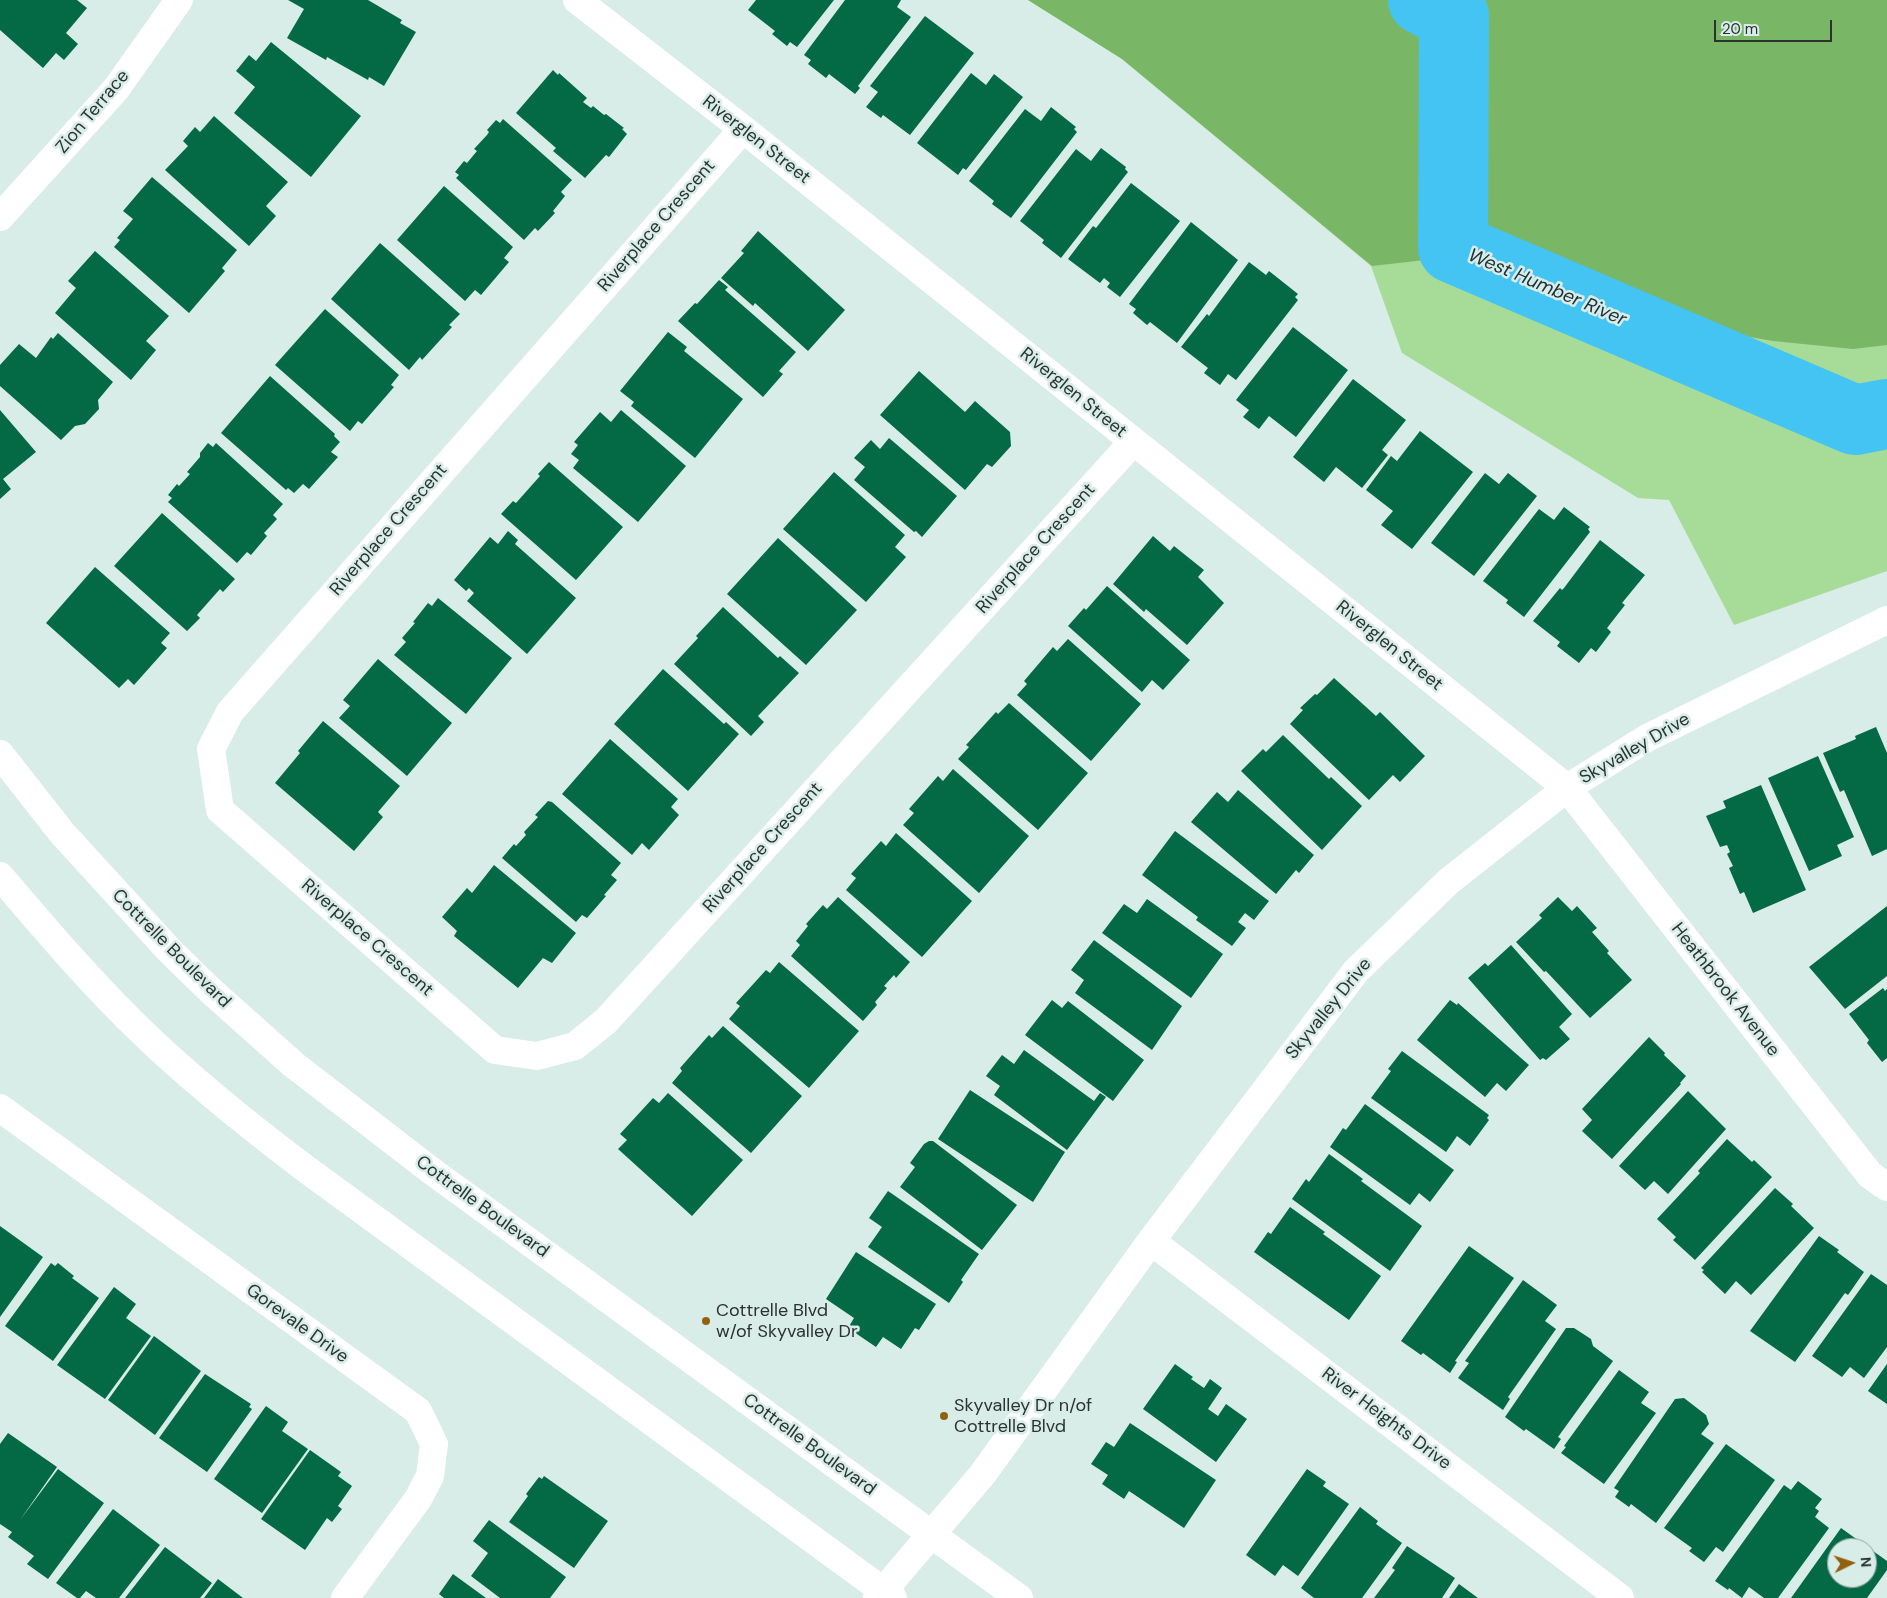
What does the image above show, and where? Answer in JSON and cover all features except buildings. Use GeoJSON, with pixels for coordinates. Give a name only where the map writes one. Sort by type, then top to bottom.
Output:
{"type":"FeatureCollection","features":[{"type":"Feature","properties":{"kind":"street","name":"Zion Terrace"},"geometry":{"type":"LineString","coordinates":[[0,217],[116,89],[179,0]]}},
{"type":"Feature","properties":{"kind":"street","name":"Riverglen Street"},"geometry":{"type":"LineString","coordinates":[[577,0],[743,129],[1567,788]]}},
{"type":"Feature","properties":{"kind":"street","name":"Riverplace Crescent"},"geometry":{"type":"LineString","coordinates":[[743,129],[230,712],[211,749],[220,810],[495,1050],[537,1056],[574,1046],[606,1021],[1133,442]]}},
{"type":"Feature","properties":{"kind":"street","name":"Skyvalley Drive"},"geometry":{"type":"LineString","coordinates":[[884,1596],[931,1534],[982,1475],[1151,1241],[1356,971],[1449,881],[1567,788],[1647,738],[1887,620]]}},
{"type":"Feature","properties":{"kind":"street","name":"Cottrelle Boulevard"},"geometry":{"type":"LineString","coordinates":[[0,754],[62,833],[163,943],[211,991],[294,1065],[434,1172],[1019,1598]]}},
{"type":"Feature","properties":{"kind":"street","name":"Heathbrook Avenue"},"geometry":{"type":"LineString","coordinates":[[1567,788],[1870,1175],[1887,1187]]}},
{"type":"Feature","properties":{"kind":"street"},"geometry":{"type":"LineString","coordinates":[[0,876],[37,919],[142,1032],[222,1104],[306,1169],[884,1596]]}},
{"type":"Feature","properties":{"kind":"street","name":"Gorevale Drive"},"geometry":{"type":"LineString","coordinates":[[0,1108],[418,1411],[434,1444],[430,1476],[418,1499],[345,1598]]}},
{"type":"Feature","properties":{"kind":"street","name":"River Heights Drive"},"geometry":{"type":"LineString","coordinates":[[1151,1241],[1620,1598]]}},
{"type":"Feature","properties":{"kind":"green space"},"geometry":{"type":"Polygon","coordinates":[[[1028,0],[1887,0],[1887,571],[1734,625],[1669,500],[1638,498],[1402,353],[1371,266],[1122,59],[1028,0]]]}},
{"type":"Feature","properties":{"kind":"green space"},"geometry":{"type":"Polygon","coordinates":[[[1028,0],[1887,0],[1887,345],[1853,349],[1773,341],[1716,331],[1576,266],[1496,252],[1372,266],[1122,59],[1028,0]]]}},
{"type":"Feature","properties":{"kind":"waterway","name":"West Humber River"},"geometry":{"type":"LineString","coordinates":[[1423,0],[1454,16],[1453,248],[1855,420],[1887,414]]}},
{"type":"Feature","properties":{"kind":"place","name":"Cottrelle Blvd w/of Skyvalley Dr"},"geometry":{"type":"Point","coordinates":[706,1321]}},
{"type":"Feature","properties":{"kind":"place","name":"Skyvalley Dr n/of Cottrelle Blvd"},"geometry":{"type":"Point","coordinates":[944,1416]}}]}
